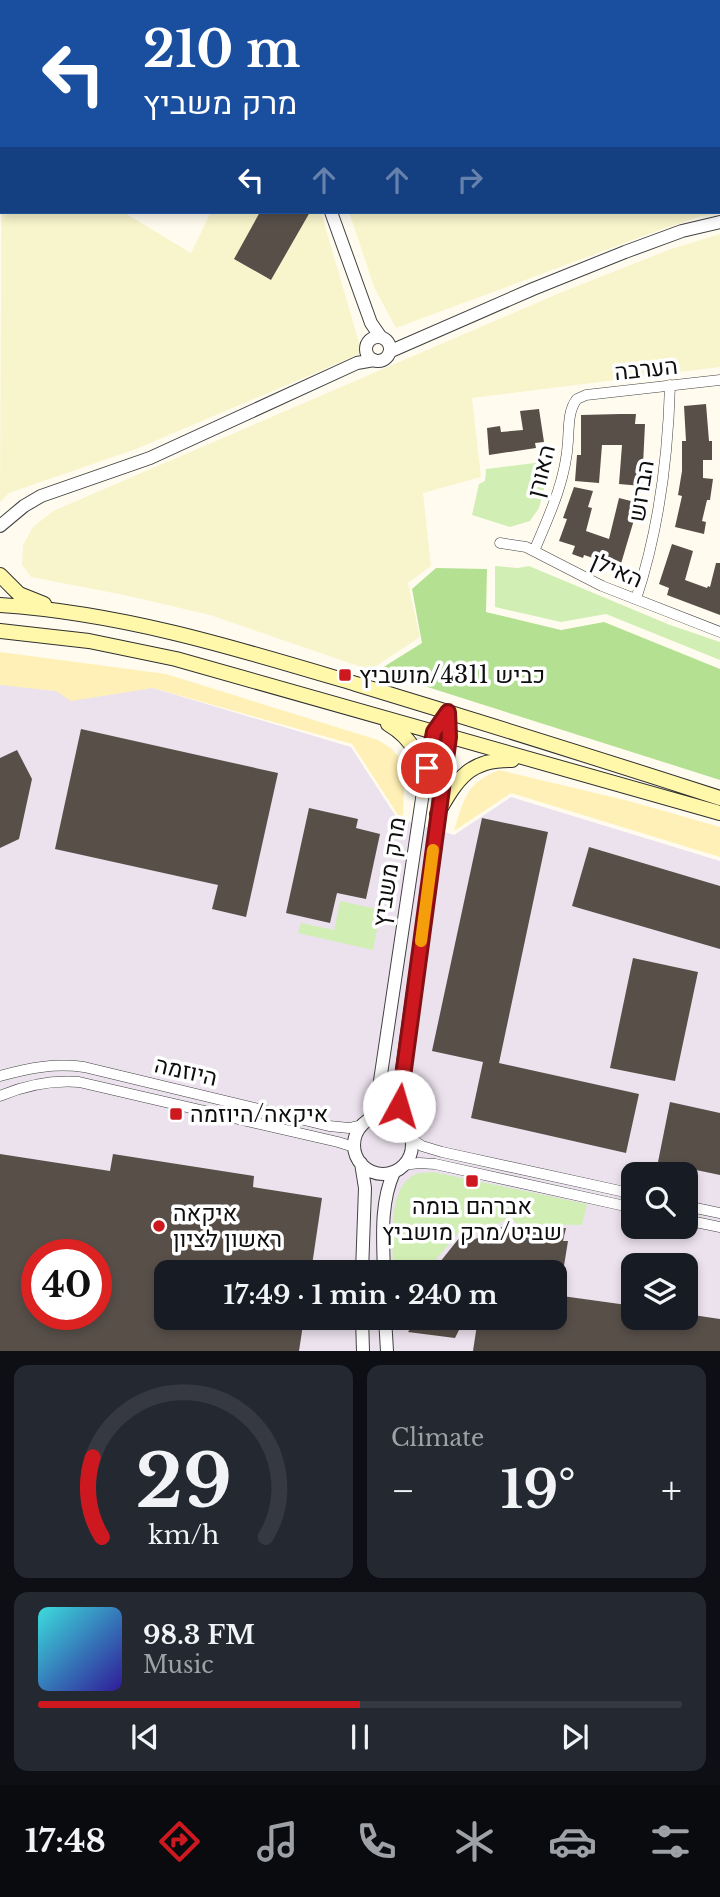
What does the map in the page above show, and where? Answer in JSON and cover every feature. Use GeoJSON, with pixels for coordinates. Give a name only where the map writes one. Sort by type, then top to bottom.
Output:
{"type":"FeatureCollection","features":[{"type":"Feature","properties":{"kind":"main road"},"geometry":{"type":"LineString","coordinates":[[0,575],[19,594],[58,610]]}},
{"type":"Feature","properties":{"kind":"main road"},"geometry":{"type":"LineString","coordinates":[[0,605],[58,610],[114,619],[196,637],[448,712],[720,798]]}},
{"type":"Feature","properties":{"kind":"main road"},"geometry":{"type":"LineString","coordinates":[[0,631],[89,641],[144,651],[720,813]]}},
{"type":"Feature","properties":{"kind":"main road"},"geometry":{"type":"LineString","coordinates":[[374,716],[410,740],[418,757],[423,792]]}},
{"type":"Feature","properties":{"kind":"main road"},"geometry":{"type":"LineString","coordinates":[[437,814],[455,785],[471,767],[497,759],[532,760]]}},
{"type":"Feature","properties":{"kind":"street"},"geometry":{"type":"LineString","coordinates":[[332,214],[382,347]]}},
{"type":"Feature","properties":{"kind":"street"},"geometry":{"type":"LineString","coordinates":[[0,533],[5,522],[41,496],[150,458],[356,363],[382,347],[625,252],[682,231],[720,222]]}},
{"type":"Feature","properties":{"kind":"street","name":"הערבה"},"geometry":{"type":"LineString","coordinates":[[577,399],[586,395],[720,380]]}},
{"type":"Feature","properties":{"kind":"street","name":"הברוש"},"geometry":{"type":"LineString","coordinates":[[636,599],[650,555],[658,513],[666,460],[670,385]]}},
{"type":"Feature","properties":{"kind":"street","name":"האורן"},"geometry":{"type":"LineString","coordinates":[[534,551],[562,478],[567,457],[570,416],[577,399]]}},
{"type":"Feature","properties":{"kind":"street","name":"האילן"},"geometry":{"type":"LineString","coordinates":[[500,543],[527,547],[577,574],[720,632]]}},
{"type":"Feature","properties":{"kind":"street","name":"מרק משביץ"},"geometry":{"type":"LineString","coordinates":[[354,1147],[356,1134],[366,1123],[377,1101],[423,792],[434,732],[448,712]]}},
{"type":"Feature","properties":{"kind":"street","name":"מרק משביץ"},"geometry":{"type":"LineString","coordinates":[[410,1138],[402,1124],[398,1098],[449,737],[448,712]]}},
{"type":"Feature","properties":{"kind":"street","name":"היוזמה"},"geometry":{"type":"LineString","coordinates":[[0,1076],[39,1066],[84,1067],[329,1126],[349,1128],[366,1123]]}},
{"type":"Feature","properties":{"kind":"street","name":"היוזמה"},"geometry":{"type":"LineString","coordinates":[[0,1096],[18,1088],[45,1083],[79,1082],[354,1147]]}},
{"type":"Feature","properties":{"kind":"street"},"geometry":{"type":"LineString","coordinates":[[366,1123],[382,1116],[391,1117],[402,1124]]}},
{"type":"Feature","properties":{"kind":"street"},"geometry":{"type":"LineString","coordinates":[[384,1260],[386,1189],[411,1149],[410,1138]]}},
{"type":"Feature","properties":{"kind":"street"},"geometry":{"type":"LineString","coordinates":[[410,1138],[422,1146],[442,1152],[621,1191]]}},
{"type":"Feature","properties":{"kind":"street"},"geometry":{"type":"LineString","coordinates":[[354,1147],[361,1163],[365,1188],[362,1260]]}},
{"type":"Feature","properties":{"kind":"street"},"geometry":{"type":"LineString","coordinates":[[361,1163],[379,1173],[410,1163],[435,1164],[621,1205]]}},
{"type":"Feature","properties":{"kind":"street"},"geometry":{"type":"LineString","coordinates":[[698,1208],[720,1213]]}},
{"type":"Feature","properties":{"kind":"street"},"geometry":{"type":"LineString","coordinates":[[698,1222],[720,1227]]}},
{"type":"Feature","properties":{"kind":"street"},"geometry":{"type":"LineString","coordinates":[[362,1330],[363,1351]]}},
{"type":"Feature","properties":{"kind":"street"},"geometry":{"type":"LineString","coordinates":[[386,1330],[387,1351]]}},
{"type":"Feature","properties":{"kind":"shaded area"},"geometry":{"type":"Polygon","coordinates":[[[1,214],[126,214],[191,253],[210,214],[322,214],[362,353],[136,449],[9,493],[0,502],[1,214]]]}},
{"type":"Feature","properties":{"kind":"shaded area"},"geometry":{"type":"Polygon","coordinates":[[[350,214],[720,214],[701,216],[657,231],[396,328],[374,287],[350,214]]]}},
{"type":"Feature","properties":{"kind":"shaded area"},"geometry":{"type":"Polygon","coordinates":[[[720,234],[720,367],[472,398],[481,477],[423,493],[431,566],[408,583],[420,637],[370,670],[210,615],[31,577],[22,565],[23,545],[33,527],[53,511],[562,292],[671,249],[720,234]]]}},
{"type":"Feature","properties":{"kind":"shaded area"},"geometry":{"type":"Polygon","coordinates":[[[0,675],[153,688],[351,747],[397,818],[454,835],[511,797],[720,861],[720,1351],[0,1351],[0,675]]]}},
{"type":"Feature","properties":{"kind":"green space"},"geometry":{"type":"Polygon","coordinates":[[[551,461],[539,508],[530,521],[510,527],[472,515],[479,484],[485,481],[486,469],[551,461]]]}},
{"type":"Feature","properties":{"kind":"green space"},"geometry":{"type":"Polygon","coordinates":[[[495,566],[529,566],[670,625],[720,642],[720,660],[606,614],[561,622],[495,607],[495,566]]]}},
{"type":"Feature","properties":{"kind":"green space"},"geometry":{"type":"Polygon","coordinates":[[[436,568],[487,569],[486,612],[561,630],[604,622],[720,669],[720,780],[377,671],[422,643],[412,589],[436,568]]]}},
{"type":"Feature","properties":{"kind":"green space"},"geometry":{"type":"Polygon","coordinates":[[[340,901],[381,910],[373,950],[298,933],[301,923],[334,930],[340,901]]]}},
{"type":"Feature","properties":{"kind":"green space"},"geometry":{"type":"Polygon","coordinates":[[[433,1172],[587,1204],[582,1225],[518,1224],[510,1218],[464,1238],[461,1230],[435,1260],[393,1260],[393,1218],[400,1191],[406,1181],[420,1173],[433,1172]]]}},
{"type":"Feature","properties":{"kind":"sand"},"geometry":{"type":"Polygon","coordinates":[[[0,652],[166,674],[378,740],[392,749],[405,765],[403,816],[398,815],[352,744],[153,688],[71,701],[56,691],[0,685],[0,652]]]}},
{"type":"Feature","properties":{"kind":"sand"},"geometry":{"type":"Polygon","coordinates":[[[499,770],[629,801],[720,827],[720,857],[511,793],[454,831],[468,793],[479,781],[499,770]]]}},
{"type":"Feature","properties":{"kind":"building"},"geometry":{"type":"Polygon","coordinates":[[[259,214],[309,214],[271,280],[234,259],[259,214]]]}},
{"type":"Feature","properties":{"kind":"building"},"geometry":{"type":"Polygon","coordinates":[[[706,404],[712,460],[703,460],[703,478],[713,479],[710,500],[707,500],[702,521],[706,522],[704,534],[675,527],[682,496],[678,495],[682,471],[682,441],[686,441],[684,406],[706,404]]]}},
{"type":"Feature","properties":{"kind":"building"},"geometry":{"type":"Polygon","coordinates":[[[539,409],[544,442],[535,443],[536,448],[489,455],[487,428],[500,426],[501,432],[523,430],[520,411],[539,409]]]}},
{"type":"Feature","properties":{"kind":"building"},"geometry":{"type":"Polygon","coordinates":[[[636,414],[635,424],[645,424],[642,486],[619,484],[622,445],[602,445],[599,483],[575,481],[577,455],[581,455],[581,415],[636,414]]]}},
{"type":"Feature","properties":{"kind":"building"},"geometry":{"type":"Polygon","coordinates":[[[574,487],[593,491],[588,507],[592,508],[586,531],[609,539],[619,498],[639,503],[620,567],[584,555],[583,558],[572,554],[575,546],[559,541],[567,519],[563,518],[574,487]]]}},
{"type":"Feature","properties":{"kind":"building"},"geometry":{"type":"Polygon","coordinates":[[[672,544],[693,551],[685,580],[710,587],[716,563],[720,563],[720,615],[667,595],[669,588],[659,584],[672,544]]]}},
{"type":"Feature","properties":{"kind":"building"},"geometry":{"type":"Polygon","coordinates":[[[81,729],[278,773],[246,917],[212,909],[218,885],[55,849],[81,729]]]}},
{"type":"Feature","properties":{"kind":"building"},"geometry":{"type":"Polygon","coordinates":[[[17,750],[32,779],[19,839],[0,848],[0,758],[17,750]]]}},
{"type":"Feature","properties":{"kind":"building"},"geometry":{"type":"Polygon","coordinates":[[[309,808],[358,819],[356,828],[380,834],[366,899],[337,893],[330,923],[286,913],[309,808]]]}},
{"type":"Feature","properties":{"kind":"building"},"geometry":{"type":"Polygon","coordinates":[[[482,818],[548,832],[499,1063],[639,1094],[626,1153],[471,1118],[483,1062],[432,1051],[482,818]]]}},
{"type":"Feature","properties":{"kind":"building"},"geometry":{"type":"Polygon","coordinates":[[[589,847],[720,886],[720,949],[572,906],[589,847]]]}},
{"type":"Feature","properties":{"kind":"building"},"geometry":{"type":"Polygon","coordinates":[[[633,958],[698,972],[675,1081],[610,1068],[633,958]]]}},
{"type":"Feature","properties":{"kind":"building"},"geometry":{"type":"Polygon","coordinates":[[[670,1102],[720,1113],[720,1175],[698,1170],[698,1162],[658,1162],[670,1102]]]}},
{"type":"Feature","properties":{"kind":"building","name":"איקאה ראשון לציון"},"geometry":{"type":"Polygon","coordinates":[[[0,1154],[110,1171],[113,1154],[254,1176],[253,1187],[322,1198],[313,1260],[154,1260],[154,1330],[302,1330],[299,1351],[0,1351],[0,1154]]]}},
{"type":"Feature","properties":{"kind":"building"},"geometry":{"type":"Polygon","coordinates":[[[509,1224],[516,1229],[566,1228],[563,1241],[568,1241],[565,1260],[442,1260],[460,1237],[464,1244],[509,1224]]]}},
{"type":"Feature","properties":{"kind":"building"},"geometry":{"type":"Polygon","coordinates":[[[567,1297],[621,1304],[621,1330],[698,1330],[698,1316],[720,1319],[720,1351],[473,1351],[476,1330],[567,1330],[567,1297]]]}},
{"type":"Feature","properties":{"kind":"building"},"geometry":{"type":"Polygon","coordinates":[[[409,1330],[459,1330],[455,1338],[408,1332],[409,1330]]]}},
{"type":"Feature","properties":{"kind":"slow traffic"},"geometry":{"type":"LineString","coordinates":[[421,941],[433,850]]}},
{"type":"Feature","properties":{"kind":"place","name":"כביש 4311/מושביץ"},"geometry":{"type":"Point","coordinates":[345,675]}},
{"type":"Feature","properties":{"kind":"place","name":"איקאה/היוזמה"},"geometry":{"type":"Point","coordinates":[176,1114]}},
{"type":"Feature","properties":{"kind":"place","name":"אברהם בומה שביט/מרק מושביץ"},"geometry":{"type":"Point","coordinates":[472,1181]}},
{"type":"Feature","properties":{"kind":"place","name":"איקאה ראשון לציון"},"geometry":{"type":"Point","coordinates":[159,1226]}},
{"type":"Feature","properties":{"kind":"route"},"geometry":{"type":"LineString","coordinates":[[399,1106],[449,737],[448,712],[434,732],[427,768]]}}]}
